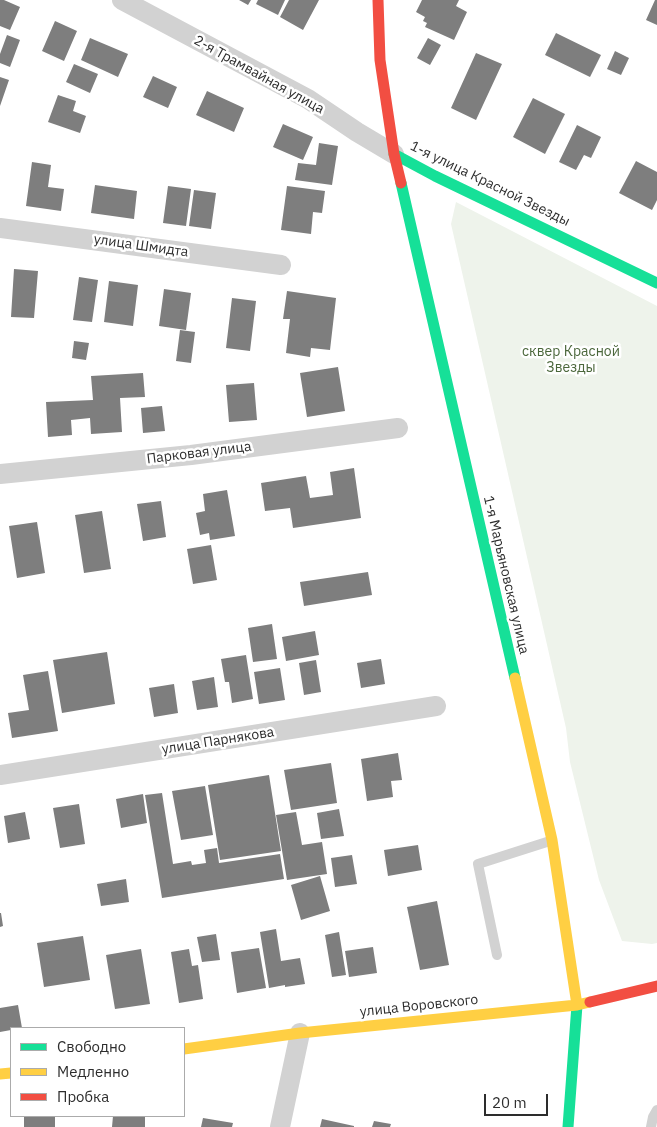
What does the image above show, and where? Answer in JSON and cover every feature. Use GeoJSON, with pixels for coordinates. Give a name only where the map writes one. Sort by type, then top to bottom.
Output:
{"type":"FeatureCollection","features":[{"type":"Feature","properties":{"kind":"main road","name":"1-я улица Красной Звезды"},"geometry":{"type":"LineString","coordinates":[[378,0],[380,60],[394,154],[435,176],[657,283]]}},
{"type":"Feature","properties":{"kind":"main road","name":"1-я Марьяновская улица"},"geometry":{"type":"LineString","coordinates":[[394,154],[552,840],[577,1005],[568,1127]]}},
{"type":"Feature","properties":{"kind":"main road","name":"улица Воровского"},"geometry":{"type":"LineString","coordinates":[[185,1049],[300,1033],[577,1005],[657,986]]}},
{"type":"Feature","properties":{"kind":"street","name":"2-я Трамвайная улица"},"geometry":{"type":"LineString","coordinates":[[122,0],[308,100],[394,154]]}},
{"type":"Feature","properties":{"kind":"street","name":"улица Шмидта"},"geometry":{"type":"LineString","coordinates":[[0,228],[281,265]]}},
{"type":"Feature","properties":{"kind":"street","name":"Парковая улица"},"geometry":{"type":"LineString","coordinates":[[0,474],[191,455],[398,428]]}},
{"type":"Feature","properties":{"kind":"street","name":"улица Парнякова"},"geometry":{"type":"LineString","coordinates":[[0,776],[436,706]]}},
{"type":"Feature","properties":{"kind":"street"},"geometry":{"type":"LineString","coordinates":[[280,1127],[300,1033]]}},
{"type":"Feature","properties":{"kind":"lane"},"geometry":{"type":"LineString","coordinates":[[497,955],[478,864],[552,840]]}},
{"type":"Feature","properties":{"kind":"lane"},"geometry":{"type":"LineString","coordinates":[[651,1127],[657,1110]]}},
{"type":"Feature","properties":{"kind":"green space","name":"сквер Красной Звезды"},"geometry":{"type":"Polygon","coordinates":[[[456,202],[657,306],[657,943],[622,941],[599,880],[570,762],[566,728],[451,224],[456,202]]]}},
{"type":"Feature","properties":{"kind":"building"},"geometry":{"type":"Polygon","coordinates":[[[0,0],[20,7],[10,30],[0,26],[0,0]]]}},
{"type":"Feature","properties":{"kind":"building"},"geometry":{"type":"Polygon","coordinates":[[[239,0],[251,0],[248,5],[239,0]]]}},
{"type":"Feature","properties":{"kind":"building"},"geometry":{"type":"Polygon","coordinates":[[[258,0],[285,0],[278,15],[256,4],[258,0]]]}},
{"type":"Feature","properties":{"kind":"building"},"geometry":{"type":"Polygon","coordinates":[[[289,0],[319,0],[303,30],[280,17],[289,0]]]}},
{"type":"Feature","properties":{"kind":"building"},"geometry":{"type":"Polygon","coordinates":[[[422,0],[459,0],[456,6],[467,12],[454,40],[425,27],[427,23],[423,21],[425,17],[416,12],[422,0]]]}},
{"type":"Feature","properties":{"kind":"building"},"geometry":{"type":"Polygon","coordinates":[[[655,0],[657,0],[657,25],[646,20],[655,0]]]}},
{"type":"Feature","properties":{"kind":"building"},"geometry":{"type":"Polygon","coordinates":[[[55,21],[77,31],[64,61],[42,51],[55,21]]]}},
{"type":"Feature","properties":{"kind":"building"},"geometry":{"type":"Polygon","coordinates":[[[556,33],[601,55],[590,77],[545,55],[556,33]]]}},
{"type":"Feature","properties":{"kind":"building"},"geometry":{"type":"Polygon","coordinates":[[[7,35],[20,40],[10,67],[0,63],[0,54],[7,35]]]}},
{"type":"Feature","properties":{"kind":"building"},"geometry":{"type":"Polygon","coordinates":[[[90,38],[128,54],[118,77],[81,60],[90,38]]]}},
{"type":"Feature","properties":{"kind":"building"},"geometry":{"type":"Polygon","coordinates":[[[428,38],[441,45],[430,65],[417,58],[428,38]]]}},
{"type":"Feature","properties":{"kind":"building"},"geometry":{"type":"Polygon","coordinates":[[[615,51],[629,58],[621,75],[607,69],[615,51]]]}},
{"type":"Feature","properties":{"kind":"building"},"geometry":{"type":"Polygon","coordinates":[[[476,53],[502,64],[476,120],[451,108],[476,53]]]}},
{"type":"Feature","properties":{"kind":"building"},"geometry":{"type":"Polygon","coordinates":[[[74,64],[98,74],[90,93],[66,82],[74,64]]]}},
{"type":"Feature","properties":{"kind":"building"},"geometry":{"type":"Polygon","coordinates":[[[153,76],[177,87],[168,108],[143,97],[153,76]]]}},
{"type":"Feature","properties":{"kind":"building"},"geometry":{"type":"Polygon","coordinates":[[[0,77],[9,80],[0,106],[0,77]]]}},
{"type":"Feature","properties":{"kind":"building"},"geometry":{"type":"Polygon","coordinates":[[[207,91],[244,108],[234,132],[196,115],[207,91]]]}},
{"type":"Feature","properties":{"kind":"building"},"geometry":{"type":"Polygon","coordinates":[[[58,95],[76,101],[73,111],[86,116],[80,133],[48,122],[58,95]]]}},
{"type":"Feature","properties":{"kind":"building"},"geometry":{"type":"Polygon","coordinates":[[[533,98],[565,114],[545,154],[513,137],[533,98]]]}},
{"type":"Feature","properties":{"kind":"building"},"geometry":{"type":"Polygon","coordinates":[[[283,124],[313,137],[303,160],[273,147],[283,124]]]}},
{"type":"Feature","properties":{"kind":"building"},"geometry":{"type":"Polygon","coordinates":[[[577,125],[601,137],[591,158],[584,155],[576,170],[559,162],[577,125]]]}},
{"type":"Feature","properties":{"kind":"building"},"geometry":{"type":"Polygon","coordinates":[[[319,143],[338,146],[332,185],[295,180],[298,163],[316,165],[319,143]]]}},
{"type":"Feature","properties":{"kind":"building"},"geometry":{"type":"Polygon","coordinates":[[[636,161],[657,172],[657,200],[652,210],[619,193],[636,161]]]}},
{"type":"Feature","properties":{"kind":"building"},"geometry":{"type":"Polygon","coordinates":[[[32,162],[51,165],[48,187],[64,189],[61,211],[26,206],[32,162]]]}},
{"type":"Feature","properties":{"kind":"building"},"geometry":{"type":"Polygon","coordinates":[[[95,185],[137,191],[134,219],[91,213],[95,185]]]}},
{"type":"Feature","properties":{"kind":"building"},"geometry":{"type":"Polygon","coordinates":[[[168,186],[191,189],[186,226],[163,223],[168,186]]]}},
{"type":"Feature","properties":{"kind":"building"},"geometry":{"type":"Polygon","coordinates":[[[287,186],[325,191],[322,213],[313,212],[311,234],[281,230],[287,186]]]}},
{"type":"Feature","properties":{"kind":"building"},"geometry":{"type":"Polygon","coordinates":[[[194,190],[216,193],[211,229],[189,226],[194,190]]]}},
{"type":"Feature","properties":{"kind":"building"},"geometry":{"type":"Polygon","coordinates":[[[14,269],[38,271],[34,318],[11,317],[14,269]]]}},
{"type":"Feature","properties":{"kind":"building"},"geometry":{"type":"Polygon","coordinates":[[[79,277],[98,280],[92,322],[73,320],[79,277]]]}},
{"type":"Feature","properties":{"kind":"building"},"geometry":{"type":"Polygon","coordinates":[[[109,281],[138,285],[133,326],[104,322],[109,281]]]}},
{"type":"Feature","properties":{"kind":"building"},"geometry":{"type":"Polygon","coordinates":[[[164,289],[191,293],[186,330],[159,326],[164,289]]]}},
{"type":"Feature","properties":{"kind":"building"},"geometry":{"type":"Polygon","coordinates":[[[287,291],[336,298],[330,350],[311,348],[310,357],[286,353],[290,319],[283,319],[287,291]]]}},
{"type":"Feature","properties":{"kind":"building"},"geometry":{"type":"Polygon","coordinates":[[[232,298],[256,301],[250,351],[226,348],[232,298]]]}},
{"type":"Feature","properties":{"kind":"building"},"geometry":{"type":"Polygon","coordinates":[[[180,330],[195,332],[191,363],[176,361],[180,330]]]}},
{"type":"Feature","properties":{"kind":"building"},"geometry":{"type":"Polygon","coordinates":[[[74,341],[89,343],[86,360],[72,358],[74,341]]]}},
{"type":"Feature","properties":{"kind":"building"},"geometry":{"type":"Polygon","coordinates":[[[338,367],[345,411],[307,417],[300,373],[338,367]]]}},
{"type":"Feature","properties":{"kind":"building"},"geometry":{"type":"Polygon","coordinates":[[[143,373],[145,397],[120,398],[122,432],[91,434],[90,418],[71,420],[72,435],[48,437],[46,402],[93,400],[91,376],[143,373]]]}},
{"type":"Feature","properties":{"kind":"building"},"geometry":{"type":"Polygon","coordinates":[[[254,383],[257,420],[229,422],[226,385],[254,383]]]}},
{"type":"Feature","properties":{"kind":"building"},"geometry":{"type":"Polygon","coordinates":[[[162,406],[165,431],[143,433],[141,408],[162,406]]]}},
{"type":"Feature","properties":{"kind":"building"},"geometry":{"type":"Polygon","coordinates":[[[354,468],[361,518],[293,528],[290,508],[265,511],[261,483],[306,476],[310,498],[333,495],[330,472],[354,468]]]}},
{"type":"Feature","properties":{"kind":"building"},"geometry":{"type":"Polygon","coordinates":[[[227,490],[235,536],[210,540],[209,533],[200,535],[196,513],[205,511],[203,494],[227,490]]]}},
{"type":"Feature","properties":{"kind":"building"},"geometry":{"type":"Polygon","coordinates":[[[161,501],[166,537],[143,541],[137,504],[161,501]]]}},
{"type":"Feature","properties":{"kind":"building"},"geometry":{"type":"Polygon","coordinates":[[[102,511],[111,569],[84,573],[75,515],[102,511]]]}},
{"type":"Feature","properties":{"kind":"building"},"geometry":{"type":"Polygon","coordinates":[[[37,522],[45,573],[17,578],[9,526],[37,522]]]}},
{"type":"Feature","properties":{"kind":"building"},"geometry":{"type":"Polygon","coordinates":[[[211,545],[217,580],[193,584],[187,549],[211,545]]]}},
{"type":"Feature","properties":{"kind":"building"},"geometry":{"type":"Polygon","coordinates":[[[368,572],[372,595],[304,606],[300,582],[368,572]]]}},
{"type":"Feature","properties":{"kind":"building"},"geometry":{"type":"Polygon","coordinates":[[[272,624],[277,659],[253,662],[248,628],[272,624]]]}},
{"type":"Feature","properties":{"kind":"building"},"geometry":{"type":"Polygon","coordinates":[[[315,631],[319,655],[286,661],[282,637],[315,631]]]}},
{"type":"Feature","properties":{"kind":"building"},"geometry":{"type":"Polygon","coordinates":[[[107,652],[115,704],[62,713],[53,660],[107,652]]]}},
{"type":"Feature","properties":{"kind":"building"},"geometry":{"type":"Polygon","coordinates":[[[246,655],[253,699],[232,703],[229,682],[225,682],[221,659],[246,655]]]}},
{"type":"Feature","properties":{"kind":"building"},"geometry":{"type":"Polygon","coordinates":[[[381,659],[385,684],[361,688],[357,663],[381,659]]]}},
{"type":"Feature","properties":{"kind":"building"},"geometry":{"type":"Polygon","coordinates":[[[316,660],[321,692],[304,695],[299,663],[316,660]]]}},
{"type":"Feature","properties":{"kind":"building"},"geometry":{"type":"Polygon","coordinates":[[[280,668],[285,700],[259,704],[254,672],[280,668]]]}},
{"type":"Feature","properties":{"kind":"building"},"geometry":{"type":"Polygon","coordinates":[[[48,671],[58,731],[12,738],[8,713],[29,710],[23,675],[48,671]]]}},
{"type":"Feature","properties":{"kind":"building"},"geometry":{"type":"Polygon","coordinates":[[[214,677],[218,707],[197,710],[192,681],[214,677]]]}},
{"type":"Feature","properties":{"kind":"building"},"geometry":{"type":"Polygon","coordinates":[[[174,684],[178,713],[154,717],[149,688],[174,684]]]}},
{"type":"Feature","properties":{"kind":"building"},"geometry":{"type":"Polygon","coordinates":[[[398,753],[402,780],[391,781],[393,797],[367,801],[361,759],[398,753]]]}},
{"type":"Feature","properties":{"kind":"building"},"geometry":{"type":"Polygon","coordinates":[[[331,763],[337,803],[291,810],[284,770],[331,763]]]}},
{"type":"Feature","properties":{"kind":"building"},"geometry":{"type":"Polygon","coordinates":[[[269,775],[281,851],[220,860],[208,785],[269,775]]]}},
{"type":"Feature","properties":{"kind":"building"},"geometry":{"type":"Polygon","coordinates":[[[205,786],[213,835],[181,840],[172,791],[205,786]]]}},
{"type":"Feature","properties":{"kind":"building"},"geometry":{"type":"Polygon","coordinates":[[[162,793],[173,864],[191,861],[192,865],[206,863],[204,850],[217,848],[219,863],[280,854],[284,879],[162,898],[145,795],[162,793]]]}},
{"type":"Feature","properties":{"kind":"building"},"geometry":{"type":"Polygon","coordinates":[[[143,794],[147,823],[121,828],[116,799],[143,794]]]}},
{"type":"Feature","properties":{"kind":"building"},"geometry":{"type":"Polygon","coordinates":[[[79,804],[85,844],[60,848],[53,808],[79,804]]]}},
{"type":"Feature","properties":{"kind":"building"},"geometry":{"type":"Polygon","coordinates":[[[339,809],[344,836],[321,839],[317,813],[339,809]]]}},
{"type":"Feature","properties":{"kind":"building"},"geometry":{"type":"Polygon","coordinates":[[[25,812],[30,839],[8,843],[4,816],[25,812]]]}},
{"type":"Feature","properties":{"kind":"building"},"geometry":{"type":"Polygon","coordinates":[[[296,812],[302,845],[322,842],[327,874],[287,880],[276,815],[296,812]]]}},
{"type":"Feature","properties":{"kind":"building"},"geometry":{"type":"Polygon","coordinates":[[[418,845],[422,870],[388,876],[384,850],[418,845]]]}},
{"type":"Feature","properties":{"kind":"building"},"geometry":{"type":"Polygon","coordinates":[[[352,855],[357,884],[335,887],[331,858],[352,855]]]}},
{"type":"Feature","properties":{"kind":"building"},"geometry":{"type":"Polygon","coordinates":[[[320,876],[330,911],[301,920],[291,885],[320,876]]]}},
{"type":"Feature","properties":{"kind":"building"},"geometry":{"type":"Polygon","coordinates":[[[126,879],[129,902],[101,906],[97,884],[126,879]]]}},
{"type":"Feature","properties":{"kind":"building"},"geometry":{"type":"Polygon","coordinates":[[[437,901],[449,965],[420,970],[407,907],[437,901]]]}},
{"type":"Feature","properties":{"kind":"building"},"geometry":{"type":"Polygon","coordinates":[[[0,913],[3,926],[0,927],[0,913]]]}},
{"type":"Feature","properties":{"kind":"building"},"geometry":{"type":"Polygon","coordinates":[[[276,929],[281,961],[300,958],[305,984],[269,988],[260,932],[276,929]]]}},
{"type":"Feature","properties":{"kind":"building"},"geometry":{"type":"Polygon","coordinates":[[[339,932],[346,975],[332,977],[325,935],[339,932]]]}},
{"type":"Feature","properties":{"kind":"building"},"geometry":{"type":"Polygon","coordinates":[[[216,934],[220,960],[202,962],[197,937],[216,934]]]}},
{"type":"Feature","properties":{"kind":"building"},"geometry":{"type":"Polygon","coordinates":[[[83,936],[90,980],[44,987],[37,943],[83,936]]]}},
{"type":"Feature","properties":{"kind":"building"},"geometry":{"type":"Polygon","coordinates":[[[373,947],[377,973],[349,977],[345,951],[373,947]]]}},
{"type":"Feature","properties":{"kind":"building"},"geometry":{"type":"Polygon","coordinates":[[[259,948],[266,988],[237,993],[231,952],[259,948]]]}},
{"type":"Feature","properties":{"kind":"building"},"geometry":{"type":"Polygon","coordinates":[[[141,949],[150,1004],[115,1009],[106,955],[141,949]]]}},
{"type":"Feature","properties":{"kind":"building"},"geometry":{"type":"Polygon","coordinates":[[[189,949],[192,966],[198,965],[203,999],[179,1003],[171,952],[189,949]]]}},
{"type":"Feature","properties":{"kind":"building"},"geometry":{"type":"Polygon","coordinates":[[[18,1005],[22,1027],[10,1027],[10,1030],[0,1032],[0,1008],[18,1005]]]}},
{"type":"Feature","properties":{"kind":"building"},"geometry":{"type":"Polygon","coordinates":[[[24,1117],[55,1117],[55,1127],[24,1127],[24,1117]]]}},
{"type":"Feature","properties":{"kind":"building"},"geometry":{"type":"Polygon","coordinates":[[[113,1117],[145,1117],[145,1127],[112,1127],[113,1117]]]}},
{"type":"Feature","properties":{"kind":"building"},"geometry":{"type":"Polygon","coordinates":[[[203,1118],[233,1123],[232,1127],[201,1127],[203,1118]]]}},
{"type":"Feature","properties":{"kind":"building"},"geometry":{"type":"Polygon","coordinates":[[[322,1119],[354,1126],[354,1127],[320,1127],[322,1119]]]}},
{"type":"Feature","properties":{"kind":"building"},"geometry":{"type":"Polygon","coordinates":[[[374,1121],[391,1124],[390,1127],[372,1127],[374,1121]]]}},
{"type":"Feature","properties":{"kind":"traffic: fast"},"geometry":{"type":"LineString","coordinates":[[394,154],[435,176],[657,283]]}},
{"type":"Feature","properties":{"kind":"traffic: fast"},"geometry":{"type":"LineString","coordinates":[[401,183],[515,678]]}},
{"type":"Feature","properties":{"kind":"traffic: fast"},"geometry":{"type":"LineString","coordinates":[[568,1127],[577,1005]]}},
{"type":"Feature","properties":{"kind":"traffic: slow"},"geometry":{"type":"LineString","coordinates":[[515,678],[552,840],[577,1005]]}},
{"type":"Feature","properties":{"kind":"traffic: slow"},"geometry":{"type":"LineString","coordinates":[[185,1049],[300,1033],[577,1005],[590,1002]]}},
{"type":"Feature","properties":{"kind":"traffic: slow"},"geometry":{"type":"LineString","coordinates":[[0,1074],[10,1073]]}},
{"type":"Feature","properties":{"kind":"traffic: jam"},"geometry":{"type":"LineString","coordinates":[[378,0],[380,60],[394,154],[401,183]]}},
{"type":"Feature","properties":{"kind":"traffic: jam"},"geometry":{"type":"LineString","coordinates":[[590,1002],[657,986]]}}]}
